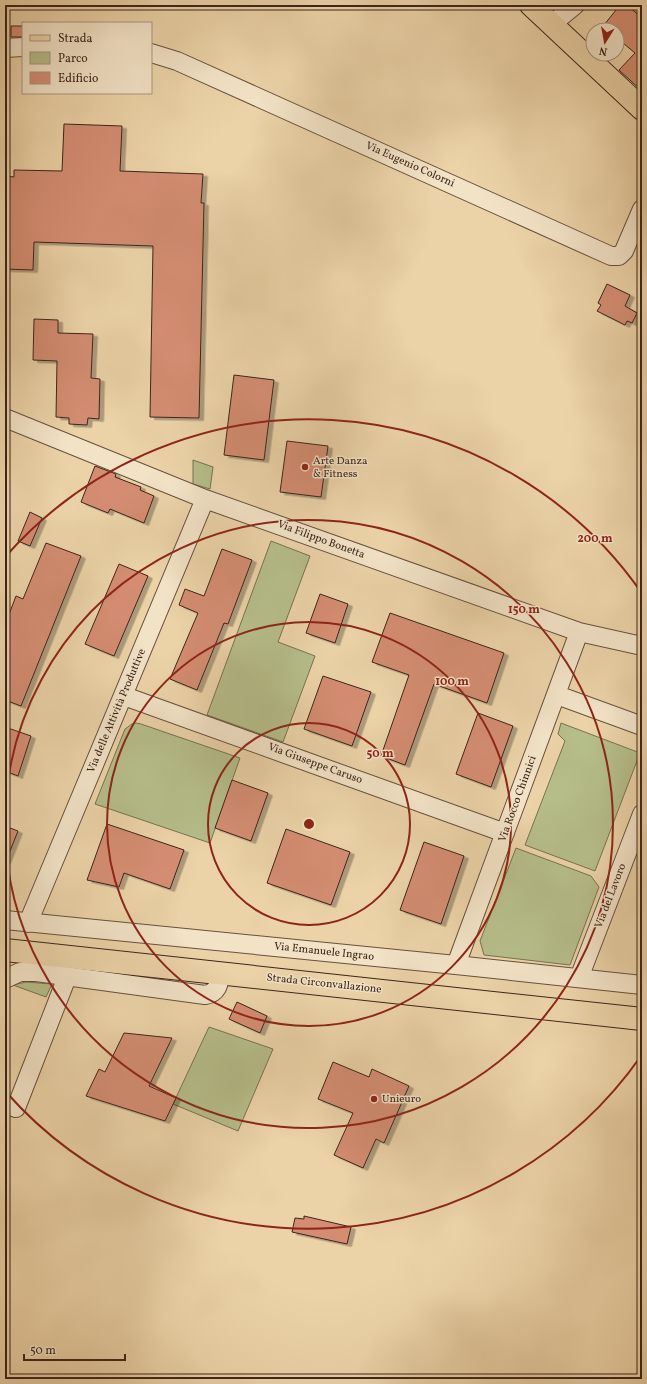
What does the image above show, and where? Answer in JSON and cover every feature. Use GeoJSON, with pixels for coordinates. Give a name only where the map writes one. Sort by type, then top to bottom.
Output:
{"type":"FeatureCollection","features":[{"type":"Feature","properties":{"kind":"main road"},"geometry":{"type":"LineString","coordinates":[[531,5],[642,109]]}},
{"type":"Feature","properties":{"kind":"main road","name":"Strada Circonvallazione"},"geometry":{"type":"LineString","coordinates":[[5,950],[221,972],[642,1019]]}},
{"type":"Feature","properties":{"kind":"street"},"geometry":{"type":"LineString","coordinates":[[552,24],[575,5]]}},
{"type":"Feature","properties":{"kind":"street"},"geometry":{"type":"LineString","coordinates":[[5,48],[22,47]]}},
{"type":"Feature","properties":{"kind":"street","name":"Via Eugenio Colorni"},"geometry":{"type":"LineString","coordinates":[[152,53],[177,61],[611,256],[619,256],[624,251],[642,209]]}},
{"type":"Feature","properties":{"kind":"street","name":"Via Filippo Bonetta"},"geometry":{"type":"LineString","coordinates":[[5,418],[205,499],[579,632],[642,646]]}},
{"type":"Feature","properties":{"kind":"street","name":"Via delle Attività Produttive"},"geometry":{"type":"LineString","coordinates":[[28,923],[205,499]]}},
{"type":"Feature","properties":{"kind":"street","name":"Via Rocco Chinnici"},"geometry":{"type":"LineString","coordinates":[[456,965],[579,632]]}},
{"type":"Feature","properties":{"kind":"street"},"geometry":{"type":"LineString","coordinates":[[557,695],[642,726]]}},
{"type":"Feature","properties":{"kind":"street","name":"Via Giuseppe Caruso"},"geometry":{"type":"LineString","coordinates":[[124,696],[505,833]]}},
{"type":"Feature","properties":{"kind":"street","name":"Via del Lavoro"},"geometry":{"type":"LineString","coordinates":[[579,978],[642,814]]}},
{"type":"Feature","properties":{"kind":"street","name":"Via Emanuele Ingrao"},"geometry":{"type":"LineString","coordinates":[[5,920],[642,985]]}},
{"type":"Feature","properties":{"kind":"street"},"geometry":{"type":"LineString","coordinates":[[5,979],[20,972],[36,972],[205,995],[217,989],[221,972]]}},
{"type":"Feature","properties":{"kind":"street"},"geometry":{"type":"LineString","coordinates":[[5,1104],[16,1108],[67,977]]}},
{"type":"Feature","properties":{"kind":"green space"},"geometry":{"type":"Polygon","coordinates":[[[193,460],[213,467],[210,489],[193,484],[193,460]]]}},
{"type":"Feature","properties":{"kind":"green space"},"geometry":{"type":"Polygon","coordinates":[[[271,541],[310,556],[278,642],[315,656],[283,742],[207,715],[271,541]]]}},
{"type":"Feature","properties":{"kind":"green space"},"geometry":{"type":"Polygon","coordinates":[[[136,723],[240,758],[210,843],[95,804],[125,729],[136,723]]]}},
{"type":"Feature","properties":{"kind":"green space"},"geometry":{"type":"Polygon","coordinates":[[[561,723],[640,753],[595,871],[525,845],[565,741],[558,734],[561,723]]]}},
{"type":"Feature","properties":{"kind":"green space"},"geometry":{"type":"Polygon","coordinates":[[[516,848],[591,876],[599,887],[570,965],[484,955],[480,941],[516,848]]]}},
{"type":"Feature","properties":{"kind":"green space"},"geometry":{"type":"Polygon","coordinates":[[[26,982],[52,984],[46,997],[13,985],[26,982]]]}},
{"type":"Feature","properties":{"kind":"green space"},"geometry":{"type":"Polygon","coordinates":[[[209,1027],[273,1049],[238,1131],[173,1104],[209,1027]]]}},
{"type":"Feature","properties":{"kind":"building"},"geometry":{"type":"Polygon","coordinates":[[[620,5],[627,5],[642,18],[642,91],[619,70],[635,53],[625,45],[625,22],[606,22],[620,5]]]}},
{"type":"Feature","properties":{"kind":"building"},"geometry":{"type":"Polygon","coordinates":[[[11,26],[22,26],[22,37],[11,37],[11,26]]]}},
{"type":"Feature","properties":{"kind":"building"},"geometry":{"type":"Polygon","coordinates":[[[64,124],[122,126],[120,171],[203,174],[201,203],[204,203],[199,418],[150,417],[153,246],[34,242],[33,270],[5,269],[5,176],[14,177],[14,170],[62,171],[64,124]]]}},
{"type":"Feature","properties":{"kind":"building"},"geometry":{"type":"Polygon","coordinates":[[[607,284],[630,295],[625,306],[637,313],[632,323],[627,321],[625,325],[597,311],[601,305],[598,303],[607,284]]]}},
{"type":"Feature","properties":{"kind":"building"},"geometry":{"type":"Polygon","coordinates":[[[34,319],[58,320],[58,333],[93,334],[91,378],[100,379],[99,419],[88,418],[87,425],[69,424],[69,418],[56,417],[57,361],[33,360],[34,319]]]}},
{"type":"Feature","properties":{"kind":"building"},"geometry":{"type":"Polygon","coordinates":[[[234,375],[274,380],[264,460],[224,455],[234,375]]]}},
{"type":"Feature","properties":{"kind":"building"},"geometry":{"type":"Polygon","coordinates":[[[287,441],[328,446],[321,497],[280,492],[287,441]]]}},
{"type":"Feature","properties":{"kind":"building"},"geometry":{"type":"Polygon","coordinates":[[[95,466],[116,474],[115,477],[141,487],[140,490],[154,496],[144,523],[110,509],[108,513],[81,502],[95,466]]]}},
{"type":"Feature","properties":{"kind":"building"},"geometry":{"type":"Polygon","coordinates":[[[30,512],[42,518],[30,546],[18,541],[30,512]]]}},
{"type":"Feature","properties":{"kind":"building"},"geometry":{"type":"Polygon","coordinates":[[[46,543],[81,556],[21,706],[5,700],[5,625],[16,596],[23,599],[46,543]]]}},
{"type":"Feature","properties":{"kind":"building"},"geometry":{"type":"Polygon","coordinates":[[[222,549],[252,560],[228,624],[224,623],[197,690],[170,679],[198,613],[179,605],[185,589],[204,596],[222,549]]]}},
{"type":"Feature","properties":{"kind":"building"},"geometry":{"type":"Polygon","coordinates":[[[119,564],[148,576],[114,656],[85,644],[119,564]]]}},
{"type":"Feature","properties":{"kind":"building"},"geometry":{"type":"Polygon","coordinates":[[[320,594],[348,604],[335,643],[306,633],[320,594]]]}},
{"type":"Feature","properties":{"kind":"building"},"geometry":{"type":"Polygon","coordinates":[[[390,613],[504,653],[487,703],[434,684],[405,765],[381,756],[409,675],[372,662],[390,613]]]}},
{"type":"Feature","properties":{"kind":"building"},"geometry":{"type":"Polygon","coordinates":[[[323,676],[371,692],[352,746],[304,729],[323,676]]]}},
{"type":"Feature","properties":{"kind":"building"},"geometry":{"type":"Polygon","coordinates":[[[478,713],[513,726],[491,787],[456,774],[478,713]]]}},
{"type":"Feature","properties":{"kind":"building"},"geometry":{"type":"Polygon","coordinates":[[[5,727],[31,736],[18,776],[5,771],[5,727]]]}},
{"type":"Feature","properties":{"kind":"building"},"geometry":{"type":"Polygon","coordinates":[[[232,780],[268,793],[251,841],[215,828],[232,780]]]}},
{"type":"Feature","properties":{"kind":"building"},"geometry":{"type":"Polygon","coordinates":[[[107,824],[184,850],[170,889],[124,873],[119,887],[87,880],[107,824]]]}},
{"type":"Feature","properties":{"kind":"building"},"geometry":{"type":"Polygon","coordinates":[[[5,826],[18,831],[6,861],[5,861],[5,826]]]}},
{"type":"Feature","properties":{"kind":"building"},"geometry":{"type":"Polygon","coordinates":[[[286,829],[350,852],[331,905],[267,883],[286,829]]]}},
{"type":"Feature","properties":{"kind":"building"},"geometry":{"type":"Polygon","coordinates":[[[424,842],[464,856],[441,924],[400,910],[424,842]]]}},
{"type":"Feature","properties":{"kind":"building"},"geometry":{"type":"Polygon","coordinates":[[[237,1002],[267,1016],[260,1033],[229,1019],[237,1002]]]}},
{"type":"Feature","properties":{"kind":"building"},"geometry":{"type":"Polygon","coordinates":[[[124,1033],[172,1038],[149,1086],[176,1098],[165,1121],[86,1096],[99,1069],[105,1072],[124,1033]]]}},
{"type":"Feature","properties":{"kind":"building"},"geometry":{"type":"Polygon","coordinates":[[[333,1062],[369,1077],[372,1069],[409,1086],[384,1143],[376,1139],[363,1168],[334,1155],[353,1113],[318,1099],[333,1062]]]}},
{"type":"Feature","properties":{"kind":"building"},"geometry":{"type":"Polygon","coordinates":[[[304,1216],[351,1227],[347,1244],[292,1232],[295,1218],[304,1219],[304,1216]]]}},
{"type":"Feature","properties":{"kind":"place","name":"Arte Danza & Fitness"},"geometry":{"type":"Point","coordinates":[305,467]}},
{"type":"Feature","properties":{"kind":"place","name":"Unieuro"},"geometry":{"type":"Point","coordinates":[374,1099]}}]}
